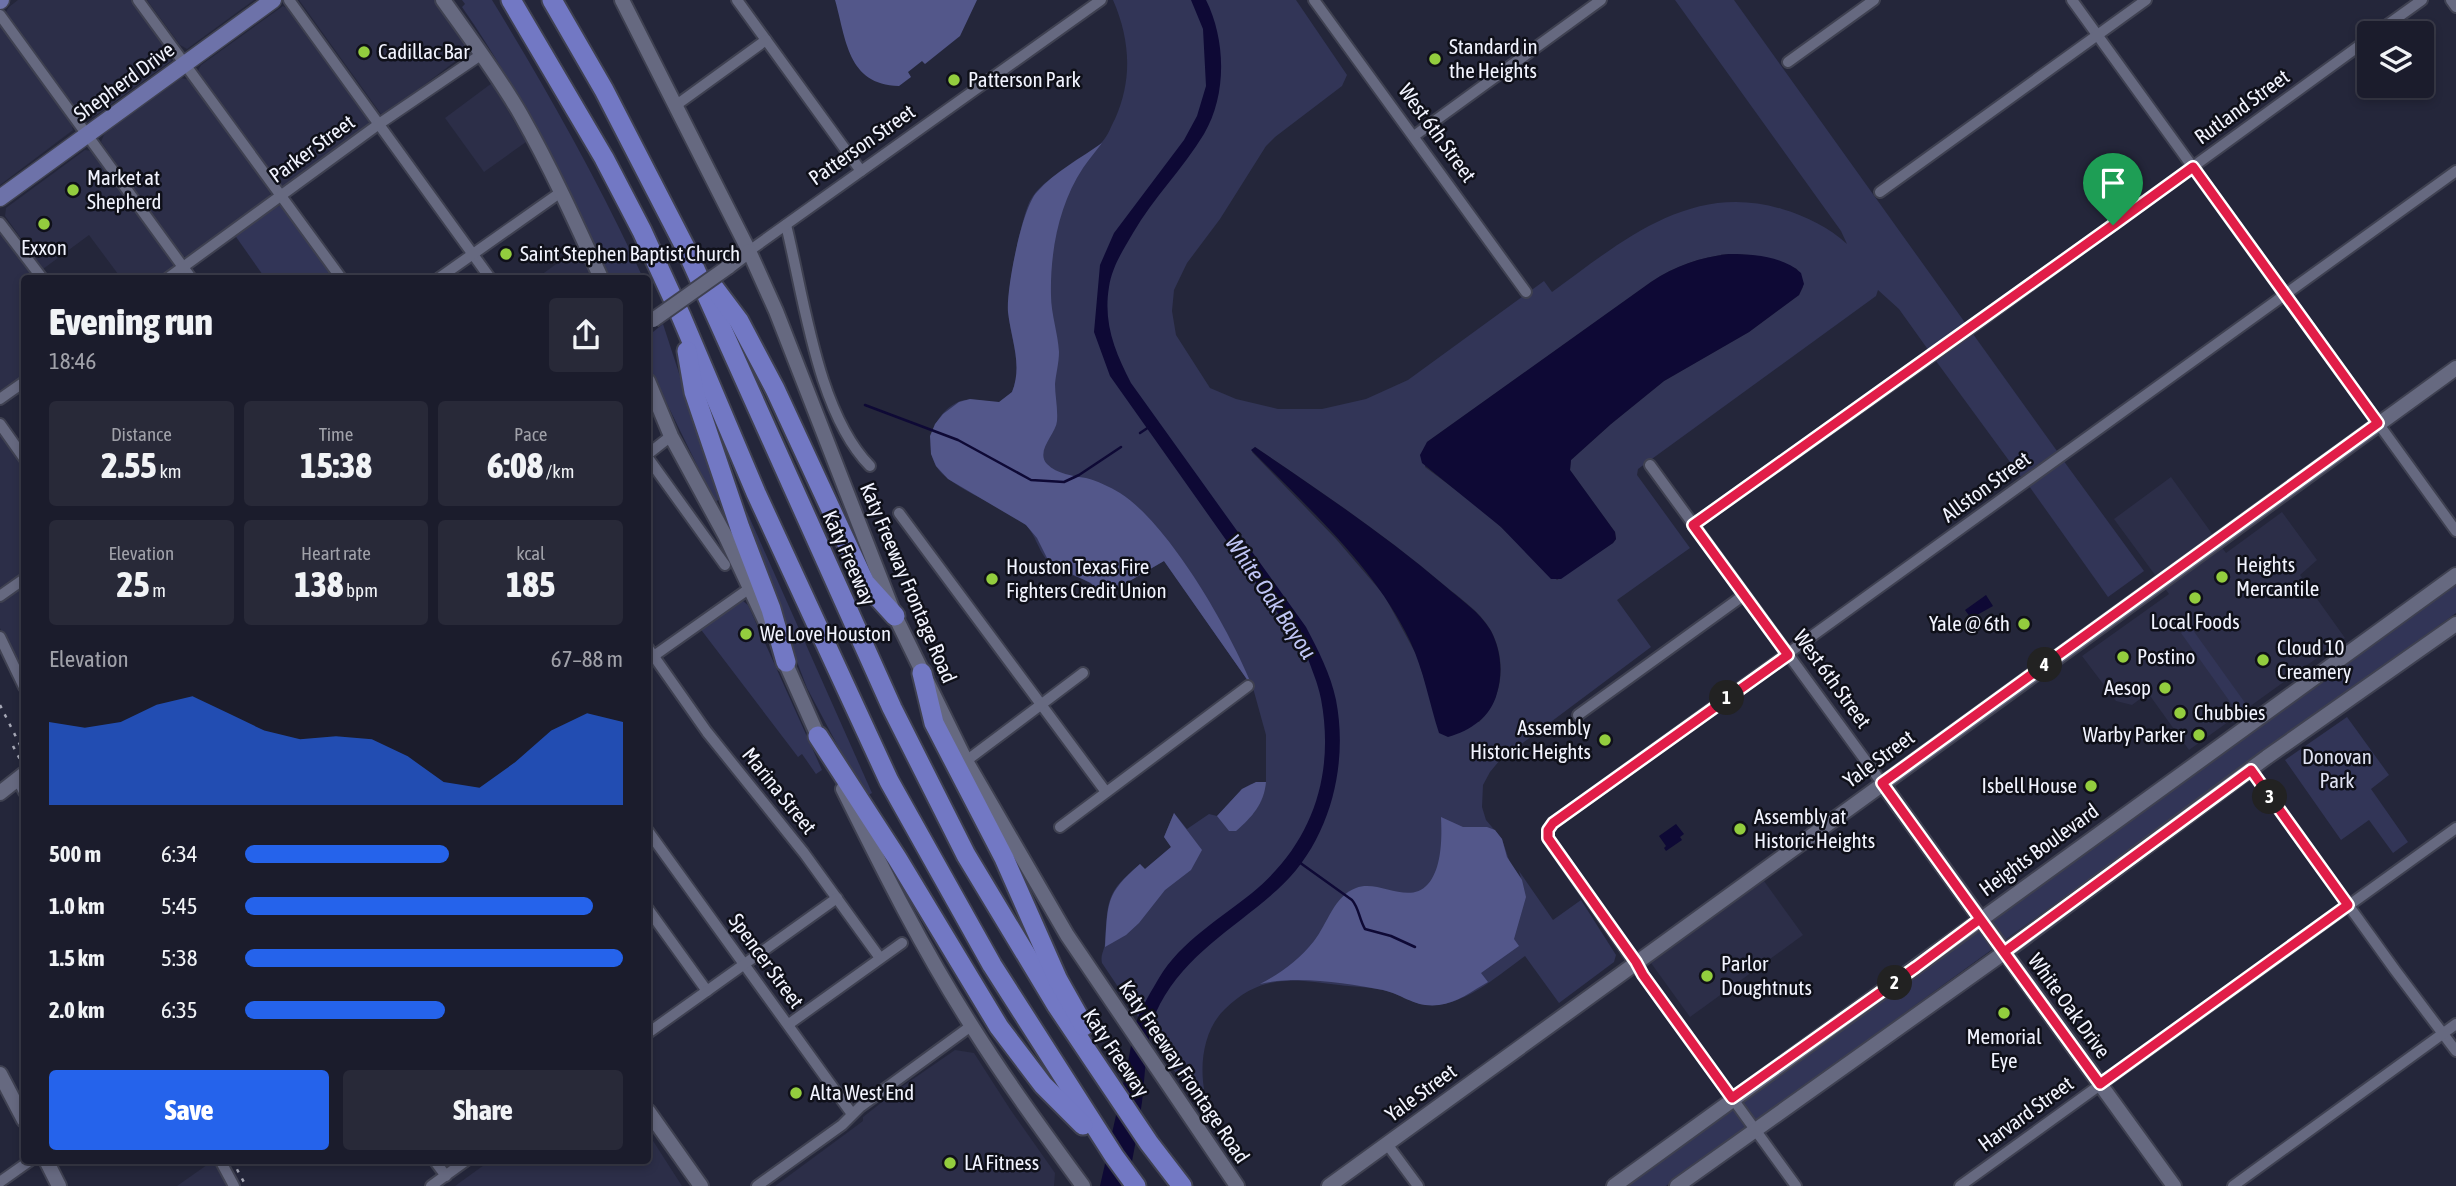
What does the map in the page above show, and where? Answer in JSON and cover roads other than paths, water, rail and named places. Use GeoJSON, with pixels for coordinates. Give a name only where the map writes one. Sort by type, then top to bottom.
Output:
{"type":"FeatureCollection","features":[{"type":"Feature","properties":{"kind":"highway"},"geometry":{"type":"LineString","coordinates":[[511,0],[604,158],[681,316],[756,493],[889,781],[992,965],[1048,1055],[1136,1186]]}},
{"type":"Feature","properties":{"kind":"highway","name":"Katy Freeway"},"geometry":{"type":"LineString","coordinates":[[552,0],[604,90],[686,249],[908,742],[967,855],[1057,1006],[1149,1143],[1182,1186]]}},
{"type":"Feature","properties":{"kind":"highway"},"geometry":{"type":"LineString","coordinates":[[686,249],[738,321],[775,389],[864,583],[895,617]]}},
{"type":"Feature","properties":{"kind":"highway"},"geometry":{"type":"LineString","coordinates":[[681,316],[694,392],[740,528],[771,609],[786,662]]}},
{"type":"Feature","properties":{"kind":"highway"},"geometry":{"type":"LineString","coordinates":[[922,673],[934,723],[1004,858],[1058,980],[1149,1143]]}},
{"type":"Feature","properties":{"kind":"highway"},"geometry":{"type":"LineString","coordinates":[[818,736],[897,858],[999,1027],[1043,1085],[1114,1156]]}},
{"type":"Feature","properties":{"kind":"main road","name":"Shepherd Drive"},"geometry":{"type":"LineString","coordinates":[[0,198],[272,0]]}},
{"type":"Feature","properties":{"kind":"main road"},"geometry":{"type":"LineString","coordinates":[[443,0],[520,114],[561,192],[600,275]]}},
{"type":"Feature","properties":{"kind":"main road","name":"Katy Freeway Frontage Road"},"geometry":{"type":"LineString","coordinates":[[622,0],[748,251],[806,385],[895,617],[966,761],[1066,935],[1237,1186]]}},
{"type":"Feature","properties":{"kind":"main road","name":"Patterson Street"},"geometry":{"type":"LineString","coordinates":[[651,321],[748,251]]}},
{"type":"Feature","properties":{"kind":"main road","name":"Yale Street"},"geometry":{"type":"LineString","coordinates":[[1329,1186],[2456,368]]}},
{"type":"Feature","properties":{"kind":"main road"},"geometry":{"type":"LineString","coordinates":[[651,388],[671,436],[726,537],[818,736],[917,935],[971,1026],[1083,1186]]}},
{"type":"Feature","properties":{"kind":"main road","name":"Heights Boulevard"},"geometry":{"type":"LineString","coordinates":[[1614,1186],[2456,575]]}},
{"type":"Feature","properties":{"kind":"main road"},"geometry":{"type":"LineString","coordinates":[[1677,1186],[2456,624]]}},
{"type":"Feature","properties":{"kind":"main road","name":"West 6th Street"},"geometry":{"type":"LineString","coordinates":[[1882,783],[2004,952]]}},
{"type":"Feature","properties":{"kind":"main road"},"geometry":{"type":"LineString","coordinates":[[0,793],[21,785]]}},
{"type":"Feature","properties":{"kind":"main road"},"geometry":{"type":"LineString","coordinates":[[0,802],[21,786]]}},
{"type":"Feature","properties":{"kind":"main road","name":"White Oak Drive"},"geometry":{"type":"LineString","coordinates":[[2004,952],[2174,1186]]}},
{"type":"Feature","properties":{"kind":"main road"},"geometry":{"type":"LineString","coordinates":[[0,1074],[21,1114]]}},
{"type":"Feature","properties":{"kind":"main road"},"geometry":{"type":"LineString","coordinates":[[651,1115],[701,1186]]}},
{"type":"Feature","properties":{"kind":"main road"},"geometry":{"type":"LineString","coordinates":[[48,1164],[60,1186]]}},
{"type":"Feature","properties":{"kind":"street"},"geometry":{"type":"LineString","coordinates":[[138,0],[339,275]]}},
{"type":"Feature","properties":{"kind":"street"},"geometry":{"type":"LineString","coordinates":[[289,0],[488,275]]}},
{"type":"Feature","properties":{"kind":"street"},"geometry":{"type":"LineString","coordinates":[[737,0],[861,171]]}},
{"type":"Feature","properties":{"kind":"street","name":"Patterson Street"},"geometry":{"type":"LineString","coordinates":[[748,251],[1101,0]]}},
{"type":"Feature","properties":{"kind":"street","name":"West 6th Street"},"geometry":{"type":"LineString","coordinates":[[1314,0],[1526,292]]}},
{"type":"Feature","properties":{"kind":"street"},"geometry":{"type":"LineString","coordinates":[[1414,136],[1601,0]]}},
{"type":"Feature","properties":{"kind":"street"},"geometry":{"type":"LineString","coordinates":[[1788,62],[1874,0]]}},
{"type":"Feature","properties":{"kind":"street"},"geometry":{"type":"LineString","coordinates":[[2072,0],[2456,531]]}},
{"type":"Feature","properties":{"kind":"street"},"geometry":{"type":"LineString","coordinates":[[1881,192],[2147,0]]}},
{"type":"Feature","properties":{"kind":"street"},"geometry":{"type":"LineString","coordinates":[[2393,21],[2422,0]]}},
{"type":"Feature","properties":{"kind":"street"},"geometry":{"type":"LineString","coordinates":[[2451,0],[2456,7]]}},
{"type":"Feature","properties":{"kind":"street"},"geometry":{"type":"LineString","coordinates":[[0,15],[189,275]]}},
{"type":"Feature","properties":{"kind":"street"},"geometry":{"type":"LineString","coordinates":[[675,106],[766,40]]}},
{"type":"Feature","properties":{"kind":"street","name":"Rutland Street"},"geometry":{"type":"LineString","coordinates":[[1693,525],[2357,47]]}},
{"type":"Feature","properties":{"kind":"street","name":"Parker Street"},"geometry":{"type":"LineString","coordinates":[[172,275],[379,124],[482,54]]}},
{"type":"Feature","properties":{"kind":"street","name":"Allston Street"},"geometry":{"type":"LineString","coordinates":[[1636,962],[1548,838],[1548,830],[1553,823],[2456,172]]}},
{"type":"Feature","properties":{"kind":"street"},"geometry":{"type":"LineString","coordinates":[[443,275],[561,192]]}},
{"type":"Feature","properties":{"kind":"street"},"geometry":{"type":"LineString","coordinates":[[0,223],[40,275]]}},
{"type":"Feature","properties":{"kind":"street"},"geometry":{"type":"LineString","coordinates":[[786,225],[818,361],[833,405],[850,443],[870,466]]}},
{"type":"Feature","properties":{"kind":"street"},"geometry":{"type":"LineString","coordinates":[[0,399],[21,384]]}},
{"type":"Feature","properties":{"kind":"street"},"geometry":{"type":"LineString","coordinates":[[0,424],[21,454]]}},
{"type":"Feature","properties":{"kind":"street"},"geometry":{"type":"LineString","coordinates":[[651,453],[671,436]]}},
{"type":"Feature","properties":{"kind":"street"},"geometry":{"type":"LineString","coordinates":[[651,460],[725,565]]}},
{"type":"Feature","properties":{"kind":"street","name":"West 6th Street"},"geometry":{"type":"LineString","coordinates":[[1650,465],[1882,783]]}},
{"type":"Feature","properties":{"kind":"street"},"geometry":{"type":"LineString","coordinates":[[899,513],[1106,792]]}},
{"type":"Feature","properties":{"kind":"street"},"geometry":{"type":"LineString","coordinates":[[0,596],[21,581]]}},
{"type":"Feature","properties":{"kind":"street"},"geometry":{"type":"LineString","coordinates":[[651,653],[750,588]]}},
{"type":"Feature","properties":{"kind":"street"},"geometry":{"type":"LineString","coordinates":[[1578,715],[1744,595]]}},
{"type":"Feature","properties":{"kind":"street"},"geometry":{"type":"LineString","coordinates":[[0,637],[21,681]]}},
{"type":"Feature","properties":{"kind":"street","name":"Marina Street"},"geometry":{"type":"LineString","coordinates":[[651,657],[785,829],[880,958]]}},
{"type":"Feature","properties":{"kind":"street"},"geometry":{"type":"LineString","coordinates":[[966,761],[1083,673]]}},
{"type":"Feature","properties":{"kind":"street"},"geometry":{"type":"LineString","coordinates":[[1060,827],[1248,686]]}},
{"type":"Feature","properties":{"kind":"street"},"geometry":{"type":"LineString","coordinates":[[2251,770],[2456,1051]]}},
{"type":"Feature","properties":{"kind":"street","name":"Harvard Street"},"geometry":{"type":"LineString","coordinates":[[1960,1186],[2456,828]]}},
{"type":"Feature","properties":{"kind":"street","name":"Spencer Street"},"geometry":{"type":"LineString","coordinates":[[651,835],[852,1114]]}},
{"type":"Feature","properties":{"kind":"street"},"geometry":{"type":"LineString","coordinates":[[651,1031],[837,898]]}},
{"type":"Feature","properties":{"kind":"street"},"geometry":{"type":"LineString","coordinates":[[651,913],[707,991]]}},
{"type":"Feature","properties":{"kind":"street"},"geometry":{"type":"LineString","coordinates":[[789,1024],[902,943]]}},
{"type":"Feature","properties":{"kind":"street"},"geometry":{"type":"LineString","coordinates":[[1636,962],[1796,1186]]}},
{"type":"Feature","properties":{"kind":"street"},"geometry":{"type":"LineString","coordinates":[[2233,1186],[2456,1024]]}},
{"type":"Feature","properties":{"kind":"street"},"geometry":{"type":"LineString","coordinates":[[757,1186],[971,1026]]}},
{"type":"Feature","properties":{"kind":"street"},"geometry":{"type":"LineString","coordinates":[[1387,1144],[1418,1186]]}},
{"type":"Feature","properties":{"kind":"street"},"geometry":{"type":"LineString","coordinates":[[0,1182],[25,1164]]}},
{"type":"Feature","properties":{"kind":"street"},"geometry":{"type":"LineString","coordinates":[[222,1164],[234,1186]]}},
{"type":"Feature","properties":{"kind":"street"},"geometry":{"type":"LineString","coordinates":[[437,1164],[446,1176]]}},
{"type":"Feature","properties":{"kind":"street"},"geometry":{"type":"LineString","coordinates":[[431,1186],[462,1164]]}},
{"type":"Feature","properties":{"kind":"water","name":"White Oak Bayou"},"geometry":{"type":"Polygon","coordinates":[[[1191,0],[1206,0],[1213,16],[1221,67],[1217,102],[1204,134],[1141,220],[1118,259],[1109,287],[1109,325],[1115,348],[1131,383],[1306,627],[1334,691],[1340,751],[1331,803],[1310,850],[1277,890],[1198,955],[1171,986],[1160,1004],[1151,1027],[1127,1186],[1100,1186],[1135,1027],[1143,1006],[1178,953],[1252,893],[1290,852],[1315,805],[1325,754],[1321,699],[1306,653],[1110,376],[1094,332],[1100,265],[1114,233],[1184,140],[1197,116],[1206,86],[1203,29],[1191,0]]]}},
{"type":"Feature","properties":{"kind":"water"},"geometry":{"type":"Polygon","coordinates":[[[1729,254],[1767,257],[1794,267],[1801,273],[1804,284],[1799,295],[1749,332],[1664,381],[1571,460],[1570,470],[1615,532],[1616,539],[1561,579],[1551,579],[1501,527],[1422,463],[1420,455],[1427,442],[1651,282],[1688,263],[1729,254]]]}},
{"type":"Feature","properties":{"kind":"water"},"geometry":{"type":"Polygon","coordinates":[[[1255,447],[1399,549],[1487,624],[1497,646],[1500,678],[1494,702],[1478,722],[1448,737],[1439,733],[1419,664],[1395,614],[1359,563],[1317,516],[1251,450],[1255,447]]]}},
{"type":"Feature","properties":{"kind":"water"},"geometry":{"type":"Polygon","coordinates":[[[1986,595],[1993,606],[1977,615],[1973,621],[1965,610],[1986,595]]]}},
{"type":"Feature","properties":{"kind":"water"},"geometry":{"type":"Polygon","coordinates":[[[1676,824],[1684,834],[1680,837],[1682,840],[1666,851],[1666,846],[1659,836],[1676,824]]]}},
{"type":"Feature","properties":{"kind":"waterway"},"geometry":{"type":"LineString","coordinates":[[865,405],[958,440],[1031,480],[1064,482],[1121,447]]}},
{"type":"Feature","properties":{"kind":"waterway"},"geometry":{"type":"LineString","coordinates":[[1140,433],[1149,427]]}},
{"type":"Feature","properties":{"kind":"waterway"},"geometry":{"type":"LineString","coordinates":[[1299,862],[1352,900],[1365,929],[1391,936],[1415,947]]}},
{"type":"Feature","properties":{"kind":"railway"},"geometry":{"type":"LineString","coordinates":[[0,705],[21,747]]}},
{"type":"Feature","properties":{"kind":"railway"},"geometry":{"type":"LineString","coordinates":[[13,746],[21,761]]}},
{"type":"Feature","properties":{"kind":"railway"},"geometry":{"type":"LineString","coordinates":[[234,1164],[246,1186]]}},
{"type":"Feature","properties":{"kind":"place","name":"Cadillac Bar"},"geometry":{"type":"Point","coordinates":[364,52]}},
{"type":"Feature","properties":{"kind":"place","name":"Standard in the Heights"},"geometry":{"type":"Point","coordinates":[1435,59]}},
{"type":"Feature","properties":{"kind":"place","name":"Patterson Park"},"geometry":{"type":"Point","coordinates":[954,80]}},
{"type":"Feature","properties":{"kind":"place","name":"Market at Shepherd"},"geometry":{"type":"Point","coordinates":[73,190]}},
{"type":"Feature","properties":{"kind":"place","name":"Exxon"},"geometry":{"type":"Point","coordinates":[44,224]}},
{"type":"Feature","properties":{"kind":"place","name":"Saint Stephen Baptist Church"},"geometry":{"type":"Point","coordinates":[506,254]}},
{"type":"Feature","properties":{"kind":"place","name":"Heights Mercantile"},"geometry":{"type":"Point","coordinates":[2222,577]}},
{"type":"Feature","properties":{"kind":"place","name":"Houston Texas Fire Fighters Credit Union"},"geometry":{"type":"Point","coordinates":[992,579]}},
{"type":"Feature","properties":{"kind":"place","name":"Local Foods"},"geometry":{"type":"Point","coordinates":[2195,598]}},
{"type":"Feature","properties":{"kind":"place","name":"Yale @ 6th"},"geometry":{"type":"Point","coordinates":[2024,624]}},
{"type":"Feature","properties":{"kind":"place","name":"We Love Houston"},"geometry":{"type":"Point","coordinates":[746,634]}},
{"type":"Feature","properties":{"kind":"place","name":"Postino"},"geometry":{"type":"Point","coordinates":[2123,657]}},
{"type":"Feature","properties":{"kind":"place","name":"Cloud 10 Creamery"},"geometry":{"type":"Point","coordinates":[2263,660]}},
{"type":"Feature","properties":{"kind":"place","name":"Aesop"},"geometry":{"type":"Point","coordinates":[2165,688]}},
{"type":"Feature","properties":{"kind":"place","name":"Chubbies"},"geometry":{"type":"Point","coordinates":[2180,713]}},
{"type":"Feature","properties":{"kind":"place","name":"Warby Parker"},"geometry":{"type":"Point","coordinates":[2199,735]}},
{"type":"Feature","properties":{"kind":"place","name":"Assembly Historic Heights"},"geometry":{"type":"Point","coordinates":[1605,740]}},
{"type":"Feature","properties":{"kind":"place","name":"Isbell House"},"geometry":{"type":"Point","coordinates":[2091,786]}},
{"type":"Feature","properties":{"kind":"place","name":"Assembly at Historic Heights"},"geometry":{"type":"Point","coordinates":[1740,829]}},
{"type":"Feature","properties":{"kind":"place","name":"Parlor Doughtnuts"},"geometry":{"type":"Point","coordinates":[1707,976]}},
{"type":"Feature","properties":{"kind":"place","name":"Memorial Eye"},"geometry":{"type":"Point","coordinates":[2004,1013]}},
{"type":"Feature","properties":{"kind":"place","name":"Alta West End"},"geometry":{"type":"Point","coordinates":[796,1093]}},
{"type":"Feature","properties":{"kind":"place","name":"LA Fitness"},"geometry":{"type":"Point","coordinates":[950,1163]}},
{"type":"Feature","properties":{"kind":"park label","name":"Donovan Park"},"geometry":{"type":"Point","coordinates":[2337,769]}}]}
